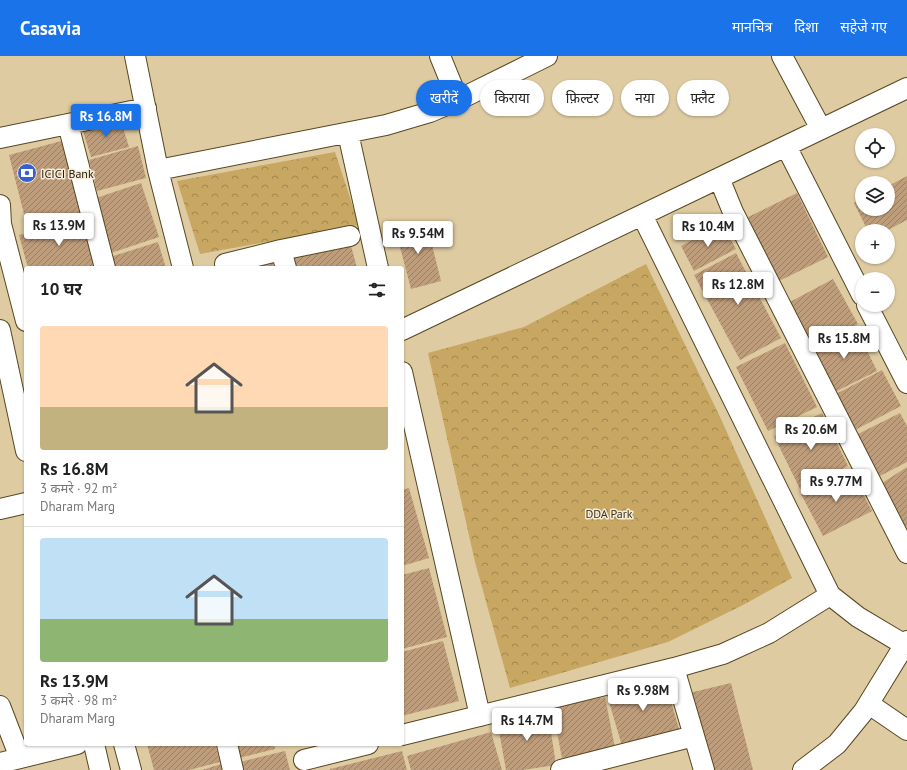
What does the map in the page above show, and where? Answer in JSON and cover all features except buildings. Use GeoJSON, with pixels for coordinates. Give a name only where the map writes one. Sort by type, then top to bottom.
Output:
{"type":"FeatureCollection","features":[{"type":"Feature","properties":{"kind":"street"},"geometry":{"type":"LineString","coordinates":[[135,56],[158,170],[182,266]]}},
{"type":"Feature","properties":{"kind":"street"},"geometry":{"type":"LineString","coordinates":[[440,56],[450,80]]}},
{"type":"Feature","properties":{"kind":"street"},"geometry":{"type":"LineString","coordinates":[[472,93],[547,56]]}},
{"type":"Feature","properties":{"kind":"street"},"geometry":{"type":"LineString","coordinates":[[782,56],[821,129]]}},
{"type":"Feature","properties":{"kind":"street"},"geometry":{"type":"LineString","coordinates":[[404,329],[907,88]]}},
{"type":"Feature","properties":{"kind":"street"},"geometry":{"type":"LineString","coordinates":[[0,138],[146,108]]}},
{"type":"Feature","properties":{"kind":"street"},"geometry":{"type":"LineString","coordinates":[[158,170],[348,133],[386,125],[416,116]]}},
{"type":"Feature","properties":{"kind":"street"},"geometry":{"type":"LineString","coordinates":[[68,124],[104,266]]}},
{"type":"Feature","properties":{"kind":"street"},"geometry":{"type":"LineString","coordinates":[[348,133],[378,266]]}},
{"type":"Feature","properties":{"kind":"street"},"geometry":{"type":"LineString","coordinates":[[786,146],[855,281]]}},
{"type":"Feature","properties":{"kind":"street"},"geometry":{"type":"LineString","coordinates":[[719,178],[733,212],[907,552]]}},
{"type":"Feature","properties":{"kind":"street"},"geometry":{"type":"LineString","coordinates":[[0,205],[2,224],[24,313]]}},
{"type":"Feature","properties":{"kind":"street"},"geometry":{"type":"LineString","coordinates":[[642,215],[830,595],[858,617],[906,643],[869,704],[837,744],[803,770]]}},
{"type":"Feature","properties":{"kind":"street"},"geometry":{"type":"LineString","coordinates":[[224,264],[284,259],[350,236]]}},
{"type":"Feature","properties":{"kind":"street"},"geometry":{"type":"LineString","coordinates":[[871,312],[907,383]]}},
{"type":"Feature","properties":{"kind":"street"},"geometry":{"type":"LineString","coordinates":[[0,330],[24,442]]}},
{"type":"Feature","properties":{"kind":"street"},"geometry":{"type":"LineString","coordinates":[[404,381],[480,716]]}},
{"type":"Feature","properties":{"kind":"street"},"geometry":{"type":"LineString","coordinates":[[0,509],[24,503]]}},
{"type":"Feature","properties":{"kind":"street"},"geometry":{"type":"LineString","coordinates":[[404,735],[674,668],[723,654],[769,633],[830,595]]}},
{"type":"Feature","properties":{"kind":"street"},"geometry":{"type":"LineString","coordinates":[[674,668],[704,770]]}},
{"type":"Feature","properties":{"kind":"street"},"geometry":{"type":"LineString","coordinates":[[869,704],[904,722]]}},
{"type":"Feature","properties":{"kind":"street"},"geometry":{"type":"LineString","coordinates":[[0,706],[13,763],[70,746]]}},
{"type":"Feature","properties":{"kind":"street"},"geometry":{"type":"LineString","coordinates":[[562,770],[694,736]]}},
{"type":"Feature","properties":{"kind":"street"},"geometry":{"type":"LineString","coordinates":[[94,746],[100,770]]}},
{"type":"Feature","properties":{"kind":"street"},"geometry":{"type":"LineString","coordinates":[[125,746],[131,770]]}},
{"type":"Feature","properties":{"kind":"street"},"geometry":{"type":"LineString","coordinates":[[227,746],[233,770]]}},
{"type":"Feature","properties":{"kind":"street"},"geometry":{"type":"LineString","coordinates":[[303,758],[359,746]]}},
{"type":"Feature","properties":{"kind":"green space"},"geometry":{"type":"Polygon","coordinates":[[[335,152],[359,225],[200,254],[177,181],[335,152]]]}},
{"type":"Feature","properties":{"kind":"green space","name":"DDA Park"},"geometry":{"type":"Polygon","coordinates":[[[646,264],[721,419],[792,578],[743,605],[668,642],[510,688],[475,562],[428,353],[524,327],[646,264]]]}},
{"type":"Feature","properties":{"kind":"place","name":"ICICI Bank"},"geometry":{"type":"Point","coordinates":[27,173]}}]}
